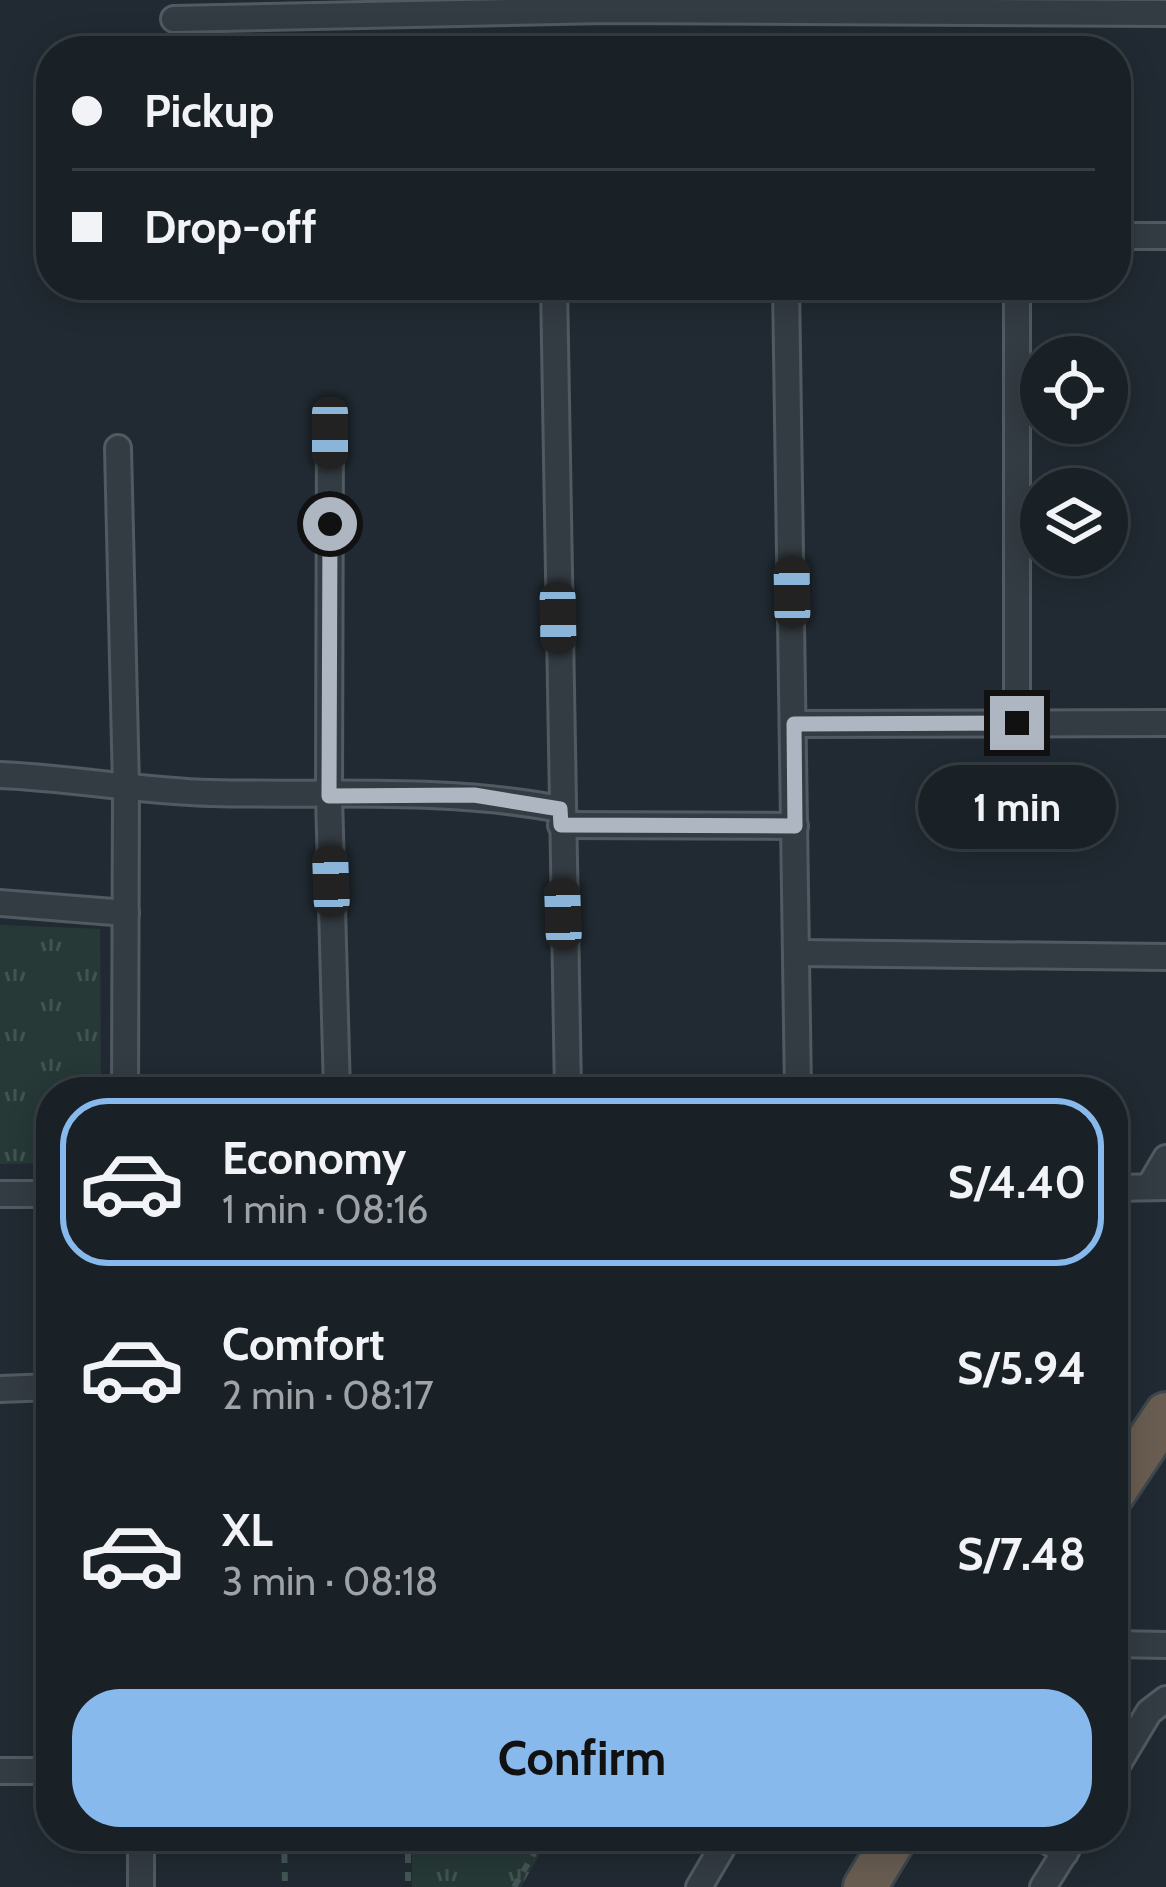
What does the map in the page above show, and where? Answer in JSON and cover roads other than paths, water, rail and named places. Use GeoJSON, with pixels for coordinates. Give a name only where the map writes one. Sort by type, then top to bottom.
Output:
{"type":"FeatureCollection","features":[{"type":"Feature","properties":{"kind":"highway"},"geometry":{"type":"LineString","coordinates":[[1128,1471],[1166,1414]]}},
{"type":"Feature","properties":{"kind":"highway"},"geometry":{"type":"LineString","coordinates":[[865,1887],[887,1851]]}},
{"type":"Feature","properties":{"kind":"street"},"geometry":{"type":"LineString","coordinates":[[174,19],[606,10],[1166,13]]}},
{"type":"Feature","properties":{"kind":"street"},"geometry":{"type":"LineString","coordinates":[[1131,236],[1166,236]]}},
{"type":"Feature","properties":{"kind":"street"},"geometry":{"type":"LineString","coordinates":[[554,300],[568,1077]]}},
{"type":"Feature","properties":{"kind":"street"},"geometry":{"type":"LineString","coordinates":[[786,300],[798,1077]]}},
{"type":"Feature","properties":{"kind":"street"},"geometry":{"type":"LineString","coordinates":[[1017,300],[1017,723]]}},
{"type":"Feature","properties":{"kind":"street"},"geometry":{"type":"LineString","coordinates":[[330,433],[329,796],[337,1077]]}},
{"type":"Feature","properties":{"kind":"street"},"geometry":{"type":"LineString","coordinates":[[118,448],[126,787],[125,1077]]}},
{"type":"Feature","properties":{"kind":"street"},"geometry":{"type":"LineString","coordinates":[[794,724],[1166,722]]}},
{"type":"Feature","properties":{"kind":"street"},"geometry":{"type":"LineString","coordinates":[[0,776],[158,791],[474,795],[561,817],[795,826]]}},
{"type":"Feature","properties":{"kind":"street"},"geometry":{"type":"LineString","coordinates":[[0,903],[126,913]]}},
{"type":"Feature","properties":{"kind":"street"},"geometry":{"type":"LineString","coordinates":[[799,953],[1166,957]]}},
{"type":"Feature","properties":{"kind":"street"},"geometry":{"type":"LineString","coordinates":[[1128,1188],[1158,1187],[1166,1158]]}},
{"type":"Feature","properties":{"kind":"street"},"geometry":{"type":"LineString","coordinates":[[0,1195],[36,1194]]}},
{"type":"Feature","properties":{"kind":"street"},"geometry":{"type":"LineString","coordinates":[[0,1389],[36,1388]]}},
{"type":"Feature","properties":{"kind":"street"},"geometry":{"type":"LineString","coordinates":[[1128,1644],[1166,1645]]}},
{"type":"Feature","properties":{"kind":"street"},"geometry":{"type":"LineString","coordinates":[[1128,1748],[1150,1712],[1166,1699]]}},
{"type":"Feature","properties":{"kind":"street"},"geometry":{"type":"LineString","coordinates":[[0,1772],[36,1772]]}},
{"type":"Feature","properties":{"kind":"street"},"geometry":{"type":"LineString","coordinates":[[141,1851],[141,1887]]}},
{"type":"Feature","properties":{"kind":"street"},"geometry":{"type":"LineString","coordinates":[[699,1887],[720,1851]]}},
{"type":"Feature","properties":{"kind":"street"},"geometry":{"type":"LineString","coordinates":[[1043,1887],[1066,1851]]}}]}
